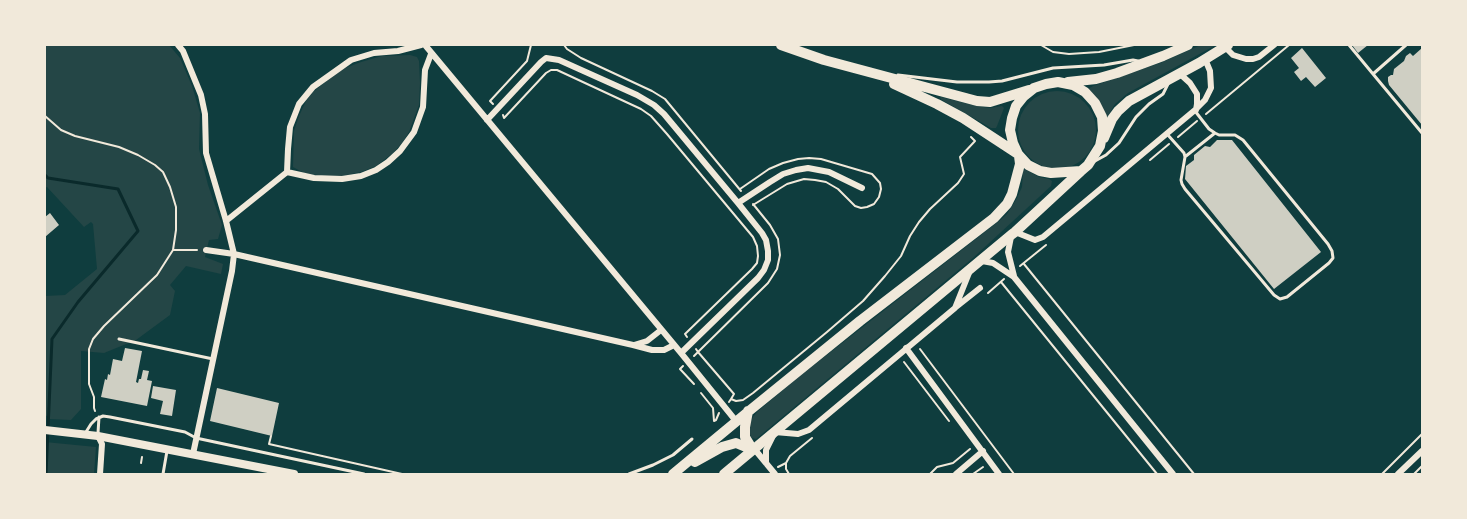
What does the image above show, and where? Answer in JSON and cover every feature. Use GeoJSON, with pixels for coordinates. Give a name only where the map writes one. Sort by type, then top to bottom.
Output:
{"type":"FeatureCollection","features":[{"type":"Feature","properties":{"kind":"main road"},"geometry":{"type":"LineString","coordinates":[[781,45],[824,60],[977,101],[990,102],[1046,84],[1078,82],[1117,73],[1188,45]]}},
{"type":"Feature","properties":{"kind":"main road"},"geometry":{"type":"LineString","coordinates":[[723,474],[980,261],[1085,168],[1100,146],[1112,119],[1124,106],[1226,46]]}},
{"type":"Feature","properties":{"kind":"main road"},"geometry":{"type":"LineString","coordinates":[[868,72],[937,104],[978,127],[1019,155],[1028,165],[1040,171],[1051,173],[1085,168]]}},
{"type":"Feature","properties":{"kind":"main road"},"geometry":{"type":"LineString","coordinates":[[1058,82],[1073,85],[1086,92],[1095,103],[1102,117],[1103,131],[1100,146]]}},
{"type":"Feature","properties":{"kind":"main road"},"geometry":{"type":"LineString","coordinates":[[673,474],[860,321],[994,218],[1007,204],[1012,194],[1020,164],[1010,130],[1012,118],[1016,106],[1034,88]]}},
{"type":"Feature","properties":{"kind":"main road"},"geometry":{"type":"LineString","coordinates":[[748,411],[745,437],[753,450]]}},
{"type":"Feature","properties":{"kind":"main road"},"geometry":{"type":"LineString","coordinates":[[673,474],[722,447],[736,443],[753,450]]}},
{"type":"Feature","properties":{"kind":"street"},"geometry":{"type":"LineString","coordinates":[[178,45],[183,51],[201,94],[205,114],[206,153],[234,254],[193,454]]}},
{"type":"Feature","properties":{"kind":"street"},"geometry":{"type":"LineString","coordinates":[[226,221],[287,172],[290,127],[299,104],[313,87],[351,60],[374,53],[398,51],[423,45],[736,421]]}},
{"type":"Feature","properties":{"kind":"street"},"geometry":{"type":"LineString","coordinates":[[1226,46],[1233,55],[1253,59],[1274,45]]}},
{"type":"Feature","properties":{"kind":"street"},"geometry":{"type":"LineString","coordinates":[[287,172],[314,178],[342,179],[361,176],[388,162],[400,151],[414,132],[423,107],[424,70],[431,54]]}},
{"type":"Feature","properties":{"kind":"street"},"geometry":{"type":"LineString","coordinates":[[487,120],[541,62],[546,58],[559,60],[654,105],[738,203],[766,240],[768,260],[758,278],[681,354]]}},
{"type":"Feature","properties":{"kind":"street"},"geometry":{"type":"LineString","coordinates":[[1012,274],[1008,252],[1013,233],[1035,240],[1043,237],[1195,111],[1205,100],[1211,88],[1210,71],[1205,59]]}},
{"type":"Feature","properties":{"kind":"street"},"geometry":{"type":"LineString","coordinates":[[1175,75],[1190,83],[1197,94],[1195,111]]}},
{"type":"Feature","properties":{"kind":"street"},"geometry":{"type":"LineString","coordinates":[[738,203],[783,174],[808,168],[829,172],[862,188]]}},
{"type":"Feature","properties":{"kind":"street"},"geometry":{"type":"LineString","coordinates":[[206,250],[234,254],[652,350],[664,350],[674,345]]}},
{"type":"Feature","properties":{"kind":"street"},"geometry":{"type":"LineString","coordinates":[[980,261],[993,263],[1012,274],[1173,474]]}},
{"type":"Feature","properties":{"kind":"street"},"geometry":{"type":"LineString","coordinates":[[956,308],[970,269]]}},
{"type":"Feature","properties":{"kind":"street"},"geometry":{"type":"LineString","coordinates":[[766,463],[766,450],[775,432],[798,434],[809,430],[980,288]]}},
{"type":"Feature","properties":{"kind":"street"},"geometry":{"type":"LineString","coordinates":[[633,345],[647,341],[662,330]]}},
{"type":"Feature","properties":{"kind":"street"},"geometry":{"type":"LineString","coordinates":[[906,348],[999,474]]}},
{"type":"Feature","properties":{"kind":"street"},"geometry":{"type":"LineString","coordinates":[[45,430],[98,436],[294,474]]}},
{"type":"Feature","properties":{"kind":"street"},"geometry":{"type":"LineString","coordinates":[[98,436],[102,444],[100,474]]}},
{"type":"Feature","properties":{"kind":"street"},"geometry":{"type":"LineString","coordinates":[[753,450],[774,472]]}},
{"type":"Feature","properties":{"kind":"street"},"geometry":{"type":"LineString","coordinates":[[1398,474],[1422,451]]}},
{"type":"Feature","properties":{"kind":"street"},"geometry":{"type":"LineString","coordinates":[[956,474],[983,452]]}},
{"type":"Feature","properties":{"kind":"lane"},"geometry":{"type":"LineString","coordinates":[[1349,45],[1422,133]]}},
{"type":"Feature","properties":{"kind":"lane"},"geometry":{"type":"LineString","coordinates":[[1373,74],[1406,45]]}},
{"type":"Feature","properties":{"kind":"lane"},"geometry":{"type":"LineString","coordinates":[[868,72],[974,83],[1002,81],[1053,68],[1104,65],[1133,60],[1142,63]]}},
{"type":"Feature","properties":{"kind":"lane"},"geometry":{"type":"LineString","coordinates":[[1085,168],[1106,155],[1119,143],[1136,117],[1163,94],[1175,75]]}},
{"type":"Feature","properties":{"kind":"lane"},"geometry":{"type":"LineString","coordinates":[[1167,134],[1184,153],[1181,180],[1185,189],[1267,289],[1280,299],[1287,297],[1329,263],[1333,258],[1328,244],[1243,140],[1235,135],[1215,133],[1195,111]]}},
{"type":"Feature","properties":{"kind":"lane"},"geometry":{"type":"LineString","coordinates":[[1185,157],[1215,133]]}},
{"type":"Feature","properties":{"kind":"lane"},"geometry":{"type":"LineString","coordinates":[[119,339],[213,360]]}},
{"type":"Feature","properties":{"kind":"lane"},"geometry":{"type":"LineString","coordinates":[[98,436],[99,417]]}},
{"type":"Feature","properties":{"kind":"lane"},"geometry":{"type":"LineString","coordinates":[[86,434],[91,424],[99,417],[110,417],[364,474]]}},
{"type":"Feature","properties":{"kind":"lane"},"geometry":{"type":"LineString","coordinates":[[629,474],[673,454],[692,438]]}},
{"type":"Feature","properties":{"kind":"lane"},"geometry":{"type":"LineString","coordinates":[[163,474],[167,449]]}},
{"type":"Feature","properties":{"kind":"path"},"geometry":{"type":"LineString","coordinates":[[531,45],[527,61],[490,101],[504,118],[551,70],[557,70],[641,109],[651,116],[667,134],[753,237],[757,246],[756,263],[748,274],[685,334],[698,352],[768,283],[777,269],[780,255],[778,238],[753,205],[787,184],[804,179],[826,182],[838,189],[855,206],[861,208],[874,204],[881,189],[880,183],[872,174],[809,158],[783,163],[769,169],[740,189]]}},
{"type":"Feature","properties":{"kind":"path"},"geometry":{"type":"LineString","coordinates":[[564,45],[581,58],[665,99],[747,197]]}},
{"type":"Feature","properties":{"kind":"path"},"geometry":{"type":"LineString","coordinates":[[1041,45],[1053,52],[1069,54],[1084,54],[1134,45]]}},
{"type":"Feature","properties":{"kind":"path"},"geometry":{"type":"LineString","coordinates":[[1146,163],[1289,45]]}},
{"type":"Feature","properties":{"kind":"path"},"geometry":{"type":"LineString","coordinates":[[1121,48],[1122,55]]}},
{"type":"Feature","properties":{"kind":"path"},"geometry":{"type":"LineString","coordinates":[[45,116],[61,129],[75,136],[119,147],[155,165],[163,172],[176,207],[173,250],[157,275],[93,339],[89,350],[89,384],[94,399],[94,408],[99,417]]}},
{"type":"Feature","properties":{"kind":"path"},"geometry":{"type":"LineString","coordinates":[[724,406],[731,399],[743,400],[863,301],[901,256],[910,237],[930,209],[958,183],[964,174],[960,156],[975,141]]}},
{"type":"Feature","properties":{"kind":"path"},"geometry":{"type":"LineString","coordinates":[[988,293],[1050,242]]}},
{"type":"Feature","properties":{"kind":"path"},"geometry":{"type":"LineString","coordinates":[[173,250],[206,250]]}},
{"type":"Feature","properties":{"kind":"path"},"geometry":{"type":"LineString","coordinates":[[1024,264],[1194,474]]}},
{"type":"Feature","properties":{"kind":"path"},"geometry":{"type":"LineString","coordinates":[[1001,282],[1157,474]]}},
{"type":"Feature","properties":{"kind":"path"},"geometry":{"type":"LineString","coordinates":[[950,423],[904,362],[920,349],[1014,474]]}},
{"type":"Feature","properties":{"kind":"path"},"geometry":{"type":"LineString","coordinates":[[1382,474],[1422,434]]}},
{"type":"Feature","properties":{"kind":"path"},"geometry":{"type":"LineString","coordinates":[[774,472],[816,435]]}},
{"type":"Feature","properties":{"kind":"path"},"geometry":{"type":"LineString","coordinates":[[271,436],[269,444],[402,474]]}},
{"type":"Feature","properties":{"kind":"path"},"geometry":{"type":"LineString","coordinates":[[930,474],[937,467],[953,463],[970,449],[976,457]]}},
{"type":"Feature","properties":{"kind":"path"},"geometry":{"type":"LineString","coordinates":[[141,463],[142,457]]}},
{"type":"Feature","properties":{"kind":"path"},"geometry":{"type":"LineString","coordinates":[[786,463],[789,474]]}},
{"type":"Feature","properties":{"kind":"path"},"geometry":{"type":"LineString","coordinates":[[1414,474],[1422,466]]}},
{"type":"Feature","properties":{"kind":"path"},"geometry":{"type":"LineString","coordinates":[[973,474],[983,467],[988,474]]}},
{"type":"Feature","properties":{"kind":"shaded area"},"geometry":{"type":"Polygon","coordinates":[[[45,45],[169,45],[180,58],[200,113],[199,149],[208,185],[222,225],[218,239],[209,240],[205,257],[223,264],[221,274],[186,266],[170,285],[175,291],[170,315],[136,340],[104,353],[81,351],[81,409],[71,420],[49,419],[45,414],[45,296],[65,295],[97,269],[93,224],[91,222],[84,227],[47,187],[45,188],[45,45]]]}},
{"type":"Feature","properties":{"kind":"shaded area"},"geometry":{"type":"Polygon","coordinates":[[[1201,45],[1216,45],[1128,93],[1115,104],[1107,117],[1088,89],[1160,63],[1201,45]]]}},
{"type":"Feature","properties":{"kind":"shaded area"},"geometry":{"type":"Polygon","coordinates":[[[382,56],[417,57],[419,61],[419,105],[409,132],[393,153],[376,166],[342,176],[304,173],[293,167],[294,131],[306,101],[313,92],[340,70],[382,56]]]}},
{"type":"Feature","properties":{"kind":"shaded area"},"geometry":{"type":"Polygon","coordinates":[[[1057,91],[1072,94],[1089,108],[1096,130],[1093,145],[1079,162],[1057,169],[1042,166],[1025,152],[1018,130],[1021,115],[1035,98],[1057,91]]]}},
{"type":"Feature","properties":{"kind":"shaded area"},"geometry":{"type":"Polygon","coordinates":[[[941,97],[977,106],[990,108],[1002,106],[1004,108],[996,128],[991,128],[942,100],[941,97]]]}},
{"type":"Feature","properties":{"kind":"shaded area"},"geometry":{"type":"Polygon","coordinates":[[[1023,170],[1039,177],[1049,179],[1052,181],[1051,186],[974,257],[756,439],[752,438],[749,425],[758,411],[1007,214],[1022,187],[1023,170]]]}},
{"type":"Feature","properties":{"kind":"shaded area"},"geometry":{"type":"Polygon","coordinates":[[[45,442],[96,447],[94,474],[45,474],[45,442]]]}},
{"type":"Feature","properties":{"kind":"building"},"geometry":{"type":"Polygon","coordinates":[[[1352,45],[1368,45],[1358,53],[1352,45]]]}},
{"type":"Feature","properties":{"kind":"building"},"geometry":{"type":"Polygon","coordinates":[[[1302,48],[1326,78],[1315,87],[1306,77],[1301,81],[1294,72],[1299,68],[1291,58],[1302,48]]]}},
{"type":"Feature","properties":{"kind":"building"},"geometry":{"type":"Polygon","coordinates":[[[1422,48],[1422,125],[1389,85],[1388,77],[1393,75],[1394,69],[1404,61],[1406,56],[1410,53],[1413,56],[1422,48]]]}},
{"type":"Feature","properties":{"kind":"building"},"geometry":{"type":"Polygon","coordinates":[[[1217,140],[1232,140],[1321,252],[1274,289],[1185,179],[1186,166],[1194,160],[1194,155],[1205,146],[1210,147],[1217,140]]]}},
{"type":"Feature","properties":{"kind":"building"},"geometry":{"type":"Polygon","coordinates":[[[50,213],[59,225],[45,237],[45,217],[50,213]]]}},
{"type":"Feature","properties":{"kind":"building"},"geometry":{"type":"Polygon","coordinates":[[[125,348],[142,351],[136,382],[138,383],[141,379],[143,370],[149,371],[147,380],[152,381],[147,406],[101,397],[105,379],[107,380],[108,374],[110,375],[113,359],[122,361],[125,348]]]}},
{"type":"Feature","properties":{"kind":"building"},"geometry":{"type":"Polygon","coordinates":[[[153,386],[176,390],[172,416],[160,414],[163,401],[151,398],[153,386]]]}},
{"type":"Feature","properties":{"kind":"building"},"geometry":{"type":"Polygon","coordinates":[[[217,388],[279,403],[272,436],[210,421],[217,388]]]}},
{"type":"Feature","properties":{"kind":"waterway"},"geometry":{"type":"LineString","coordinates":[[45,175],[48,178],[118,189],[138,231],[78,302],[52,339],[46,474]]}}]}
